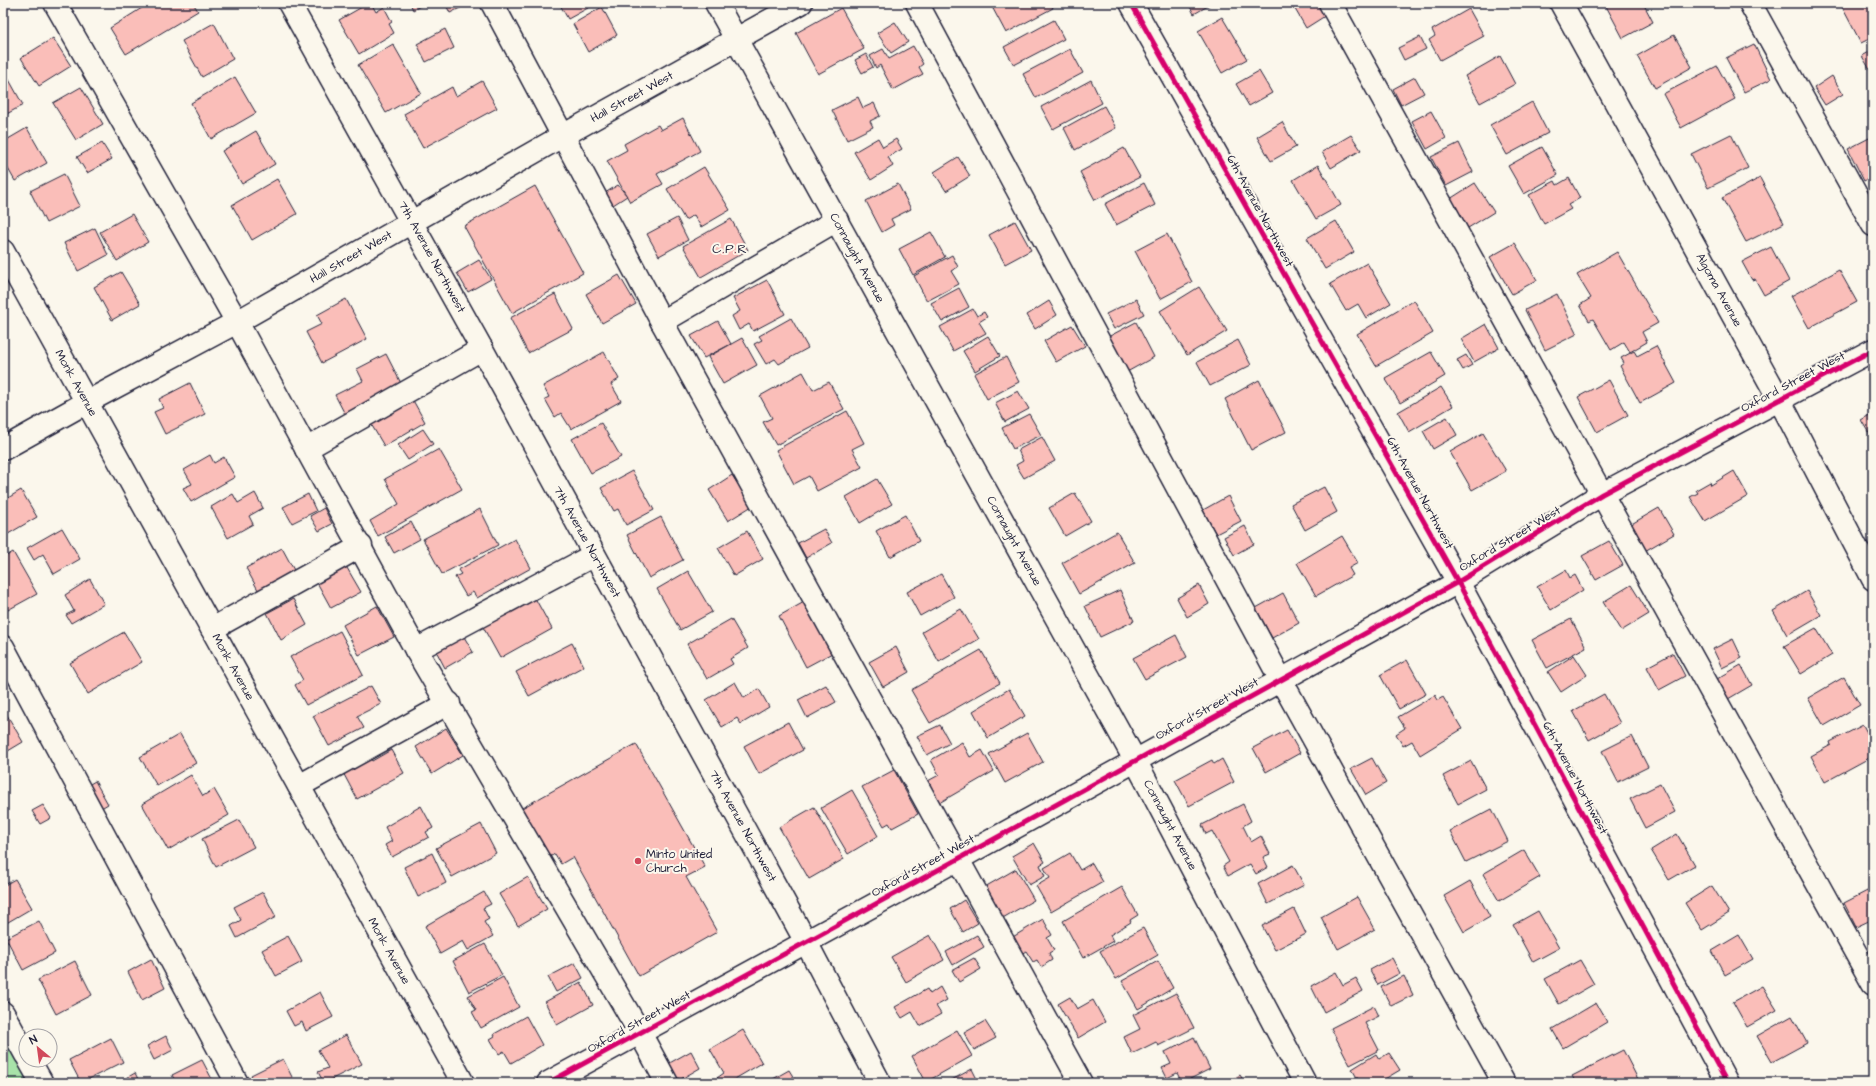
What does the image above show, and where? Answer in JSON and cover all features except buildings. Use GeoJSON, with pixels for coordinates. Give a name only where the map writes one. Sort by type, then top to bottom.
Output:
{"type":"FeatureCollection","features":[{"type":"Feature","properties":{"kind":"street"},"geometry":{"type":"LineString","coordinates":[[55,3],[237,322],[361,546],[416,650],[640,1033],[667,1083]]}},
{"type":"Feature","properties":{"kind":"street","name":"7th Avenue Northwest"},"geometry":{"type":"LineString","coordinates":[[289,3],[413,222],[806,942],[880,1083]]}},
{"type":"Feature","properties":{"kind":"street"},"geometry":{"type":"LineString","coordinates":[[492,3],[564,135],[662,322],[1081,1083]]}},
{"type":"Feature","properties":{"kind":"street","name":"Connaught Avenue"},"geometry":{"type":"LineString","coordinates":[[716,3],[1135,760],[1305,1083]]}},
{"type":"Feature","properties":{"kind":"street","name":"Hall Street West"},"geometry":{"type":"LineString","coordinates":[[3,449],[86,402],[237,322],[564,135],[801,3]]}},
{"type":"Feature","properties":{"kind":"street"},"geometry":{"type":"LineString","coordinates":[[917,3],[1281,680],[1504,1083]]}},
{"type":"Feature","properties":{"kind":"street","name":"6th Avenue Northwest"},"geometry":{"type":"LineString","coordinates":[[1132,3],[1458,582],[1727,1083]]}},
{"type":"Feature","properties":{"kind":"street"},"geometry":{"type":"LineString","coordinates":[[1330,3],[1873,984]]}},
{"type":"Feature","properties":{"kind":"street","name":"Algoma Avenue"},"geometry":{"type":"LineString","coordinates":[[1561,3],[1780,401],[1873,579]]}},
{"type":"Feature","properties":{"kind":"street"},"geometry":{"type":"LineString","coordinates":[[1750,3],[1873,225]]}},
{"type":"Feature","properties":{"kind":"street"},"geometry":{"type":"LineString","coordinates":[[662,322],[837,220]]}},
{"type":"Feature","properties":{"kind":"street","name":"Monk Avenue"},"geometry":{"type":"LineString","coordinates":[[3,251],[463,1083]]}},
{"type":"Feature","properties":{"kind":"street"},"geometry":{"type":"LineString","coordinates":[[306,449],[482,349]]}},
{"type":"Feature","properties":{"kind":"street","name":"Oxford Street West"},"geometry":{"type":"LineString","coordinates":[[548,1083],[958,859],[1458,582],[1602,494],[1780,401],[1873,350]]}},
{"type":"Feature","properties":{"kind":"street"},"geometry":{"type":"LineString","coordinates":[[212,629],[361,546]]}},
{"type":"Feature","properties":{"kind":"street"},"geometry":{"type":"LineString","coordinates":[[416,650],[594,555]]}},
{"type":"Feature","properties":{"kind":"street"},"geometry":{"type":"LineString","coordinates":[[3,647],[237,1083]]}},
{"type":"Feature","properties":{"kind":"street"},"geometry":{"type":"LineString","coordinates":[[299,786],[448,703]]}},
{"type":"Feature","properties":{"kind":"street"},"geometry":{"type":"LineString","coordinates":[[3,1013],[18,1040]]}},
{"type":"Feature","properties":{"kind":"street"},"geometry":{"type":"LineString","coordinates":[[34,1068],[42,1083]]}},
{"type":"Feature","properties":{"kind":"green space"},"geometry":{"type":"Polygon","coordinates":[[[3,1013],[18,1040],[18,1068],[34,1068],[42,1083],[3,1083],[3,1013]]]}},
{"type":"Feature","properties":{"kind":"cycle path"},"geometry":{"type":"LineString","coordinates":[[1131,3],[1458,582],[1727,1083]]}},
{"type":"Feature","properties":{"kind":"cycle path"},"geometry":{"type":"LineString","coordinates":[[548,1083],[958,859],[1458,582],[1602,494],[1873,350]]}},
{"type":"Feature","properties":{"kind":"place","name":"Minto United Church"},"geometry":{"type":"Point","coordinates":[638,861]}},
{"type":"Feature","properties":{"kind":"district","name":"C.P.R"},"geometry":{"type":"Point","coordinates":[730,249]}}]}
